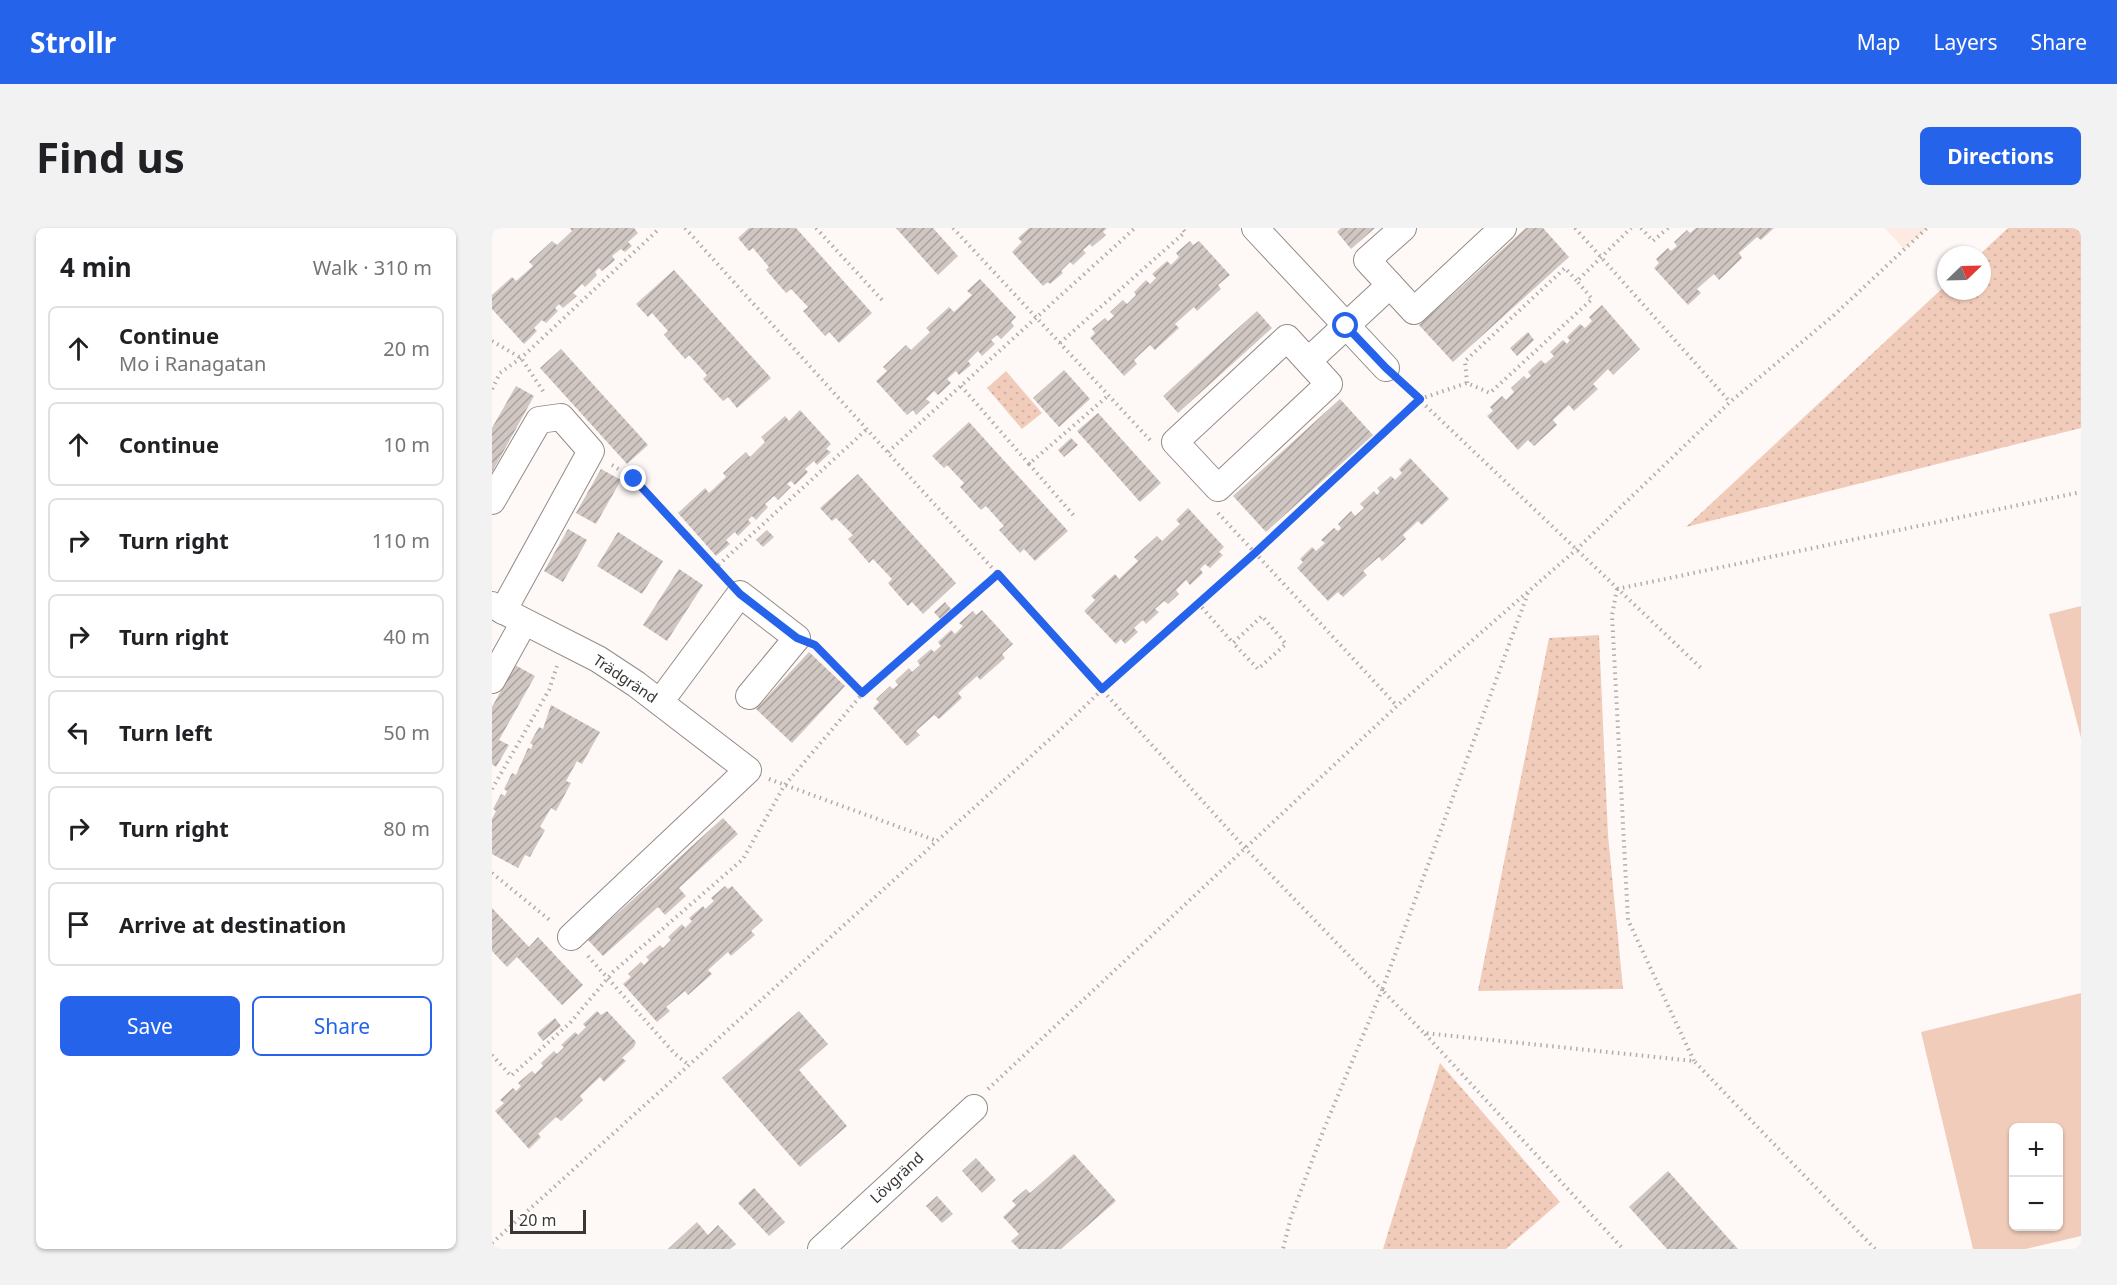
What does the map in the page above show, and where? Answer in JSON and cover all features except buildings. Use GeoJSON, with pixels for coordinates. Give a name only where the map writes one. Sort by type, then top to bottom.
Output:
{"type":"FeatureCollection","features":[{"type":"Feature","properties":{"kind":"street"},"geometry":{"type":"LineString","coordinates":[[1255,228],[1386,368]]}},
{"type":"Feature","properties":{"kind":"street"},"geometry":{"type":"LineString","coordinates":[[1403,228],[1367,260],[1414,311],[1503,228]]}},
{"type":"Feature","properties":{"kind":"street"},"geometry":{"type":"LineString","coordinates":[[1308,361],[1390,285]]}},
{"type":"Feature","properties":{"kind":"street"},"geometry":{"type":"LineString","coordinates":[[1287,338],[1308,361],[1329,384],[1218,488],[1175,442],[1287,338]]}},
{"type":"Feature","properties":{"kind":"street"},"geometry":{"type":"LineString","coordinates":[[492,501],[539,420],[561,417],[591,451],[506,613],[492,680]]}},
{"type":"Feature","properties":{"kind":"street"},"geometry":{"type":"LineString","coordinates":[[660,702],[740,594],[797,638],[749,696]]}},
{"type":"Feature","properties":{"kind":"street","name":"Trädgränd"},"geometry":{"type":"LineString","coordinates":[[506,613],[607,665],[660,702],[748,770]]}},
{"type":"Feature","properties":{"kind":"street"},"geometry":{"type":"LineString","coordinates":[[571,937],[748,770]]}},
{"type":"Feature","properties":{"kind":"street","name":"Lövgränd"},"geometry":{"type":"LineString","coordinates":[[820,1249],[974,1108]]}},
{"type":"Feature","properties":{"kind":"path"},"geometry":{"type":"LineString","coordinates":[[492,389],[500,373],[521,358],[660,228]]}},
{"type":"Feature","properties":{"kind":"path"},"geometry":{"type":"LineString","coordinates":[[817,228],[883,301]]}},
{"type":"Feature","properties":{"kind":"path"},"geometry":{"type":"LineString","coordinates":[[888,452],[1135,228]]}},
{"type":"Feature","properties":{"kind":"path"},"geometry":{"type":"LineString","coordinates":[[1060,343],[1185,232],[1182,228]]}},
{"type":"Feature","properties":{"kind":"path"},"geometry":{"type":"LineString","coordinates":[[1575,228],[1731,402]]}},
{"type":"Feature","properties":{"kind":"path"},"geometry":{"type":"LineString","coordinates":[[1577,281],[1631,228]]}},
{"type":"Feature","properties":{"kind":"path"},"geometry":{"type":"LineString","coordinates":[[1641,228],[1653,242],[1668,228]]}},
{"type":"Feature","properties":{"kind":"path"},"geometry":{"type":"LineString","coordinates":[[974,1108],[976,1100],[1397,706],[1577,549],[1731,402],[1833,316],[1927,228]]}},
{"type":"Feature","properties":{"kind":"path"},"geometry":{"type":"LineString","coordinates":[[688,229],[1245,848],[1424,1033],[1623,1249]]}},
{"type":"Feature","properties":{"kind":"path"},"geometry":{"type":"LineString","coordinates":[[492,1243],[938,841],[1420,399],[1467,384],[1490,393],[1592,298],[1565,268],[1465,361],[1467,384]]}},
{"type":"Feature","properties":{"kind":"path"},"geometry":{"type":"LineString","coordinates":[[492,341],[521,358],[561,417]]}},
{"type":"Feature","properties":{"kind":"path"},"geometry":{"type":"LineString","coordinates":[[1386,368],[1703,670]]}},
{"type":"Feature","properties":{"kind":"path"},"geometry":{"type":"LineString","coordinates":[[960,386],[1076,517]]}},
{"type":"Feature","properties":{"kind":"path"},"geometry":{"type":"LineString","coordinates":[[1029,464],[1109,395]]}},
{"type":"Feature","properties":{"kind":"path"},"geometry":{"type":"LineString","coordinates":[[714,569],[867,429]]}},
{"type":"Feature","properties":{"kind":"path"},"geometry":{"type":"LineString","coordinates":[[591,451],[634,479],[714,569],[740,594]]}},
{"type":"Feature","properties":{"kind":"path"},"geometry":{"type":"LineString","coordinates":[[1617,589],[2081,492]]}},
{"type":"Feature","properties":{"kind":"path"},"geometry":{"type":"LineString","coordinates":[[492,1055],[511,1076],[570,1023],[613,972],[743,859],[784,786],[862,693],[998,574]]}},
{"type":"Feature","properties":{"kind":"path"},"geometry":{"type":"LineString","coordinates":[[1617,589],[1612,615],[1628,921],[1694,1061],[1875,1249]]}},
{"type":"Feature","properties":{"kind":"path"},"geometry":{"type":"LineString","coordinates":[[1283,1249],[1291,1217],[1324,1129],[1382,990],[1529,592]]}},
{"type":"Feature","properties":{"kind":"path"},"geometry":{"type":"LineString","coordinates":[[1198,603],[1233,643],[1258,669],[1286,644],[1262,615],[1233,643]]}},
{"type":"Feature","properties":{"kind":"path"},"geometry":{"type":"LineString","coordinates":[[797,638],[815,645],[862,693]]}},
{"type":"Feature","properties":{"kind":"path"},"geometry":{"type":"LineString","coordinates":[[492,789],[549,690],[565,643]]}},
{"type":"Feature","properties":{"kind":"path"},"geometry":{"type":"LineString","coordinates":[[748,770],[784,786],[938,841]]}},
{"type":"Feature","properties":{"kind":"path"},"geometry":{"type":"LineString","coordinates":[[492,873],[571,937],[675,1054],[689,1065]]}},
{"type":"Feature","properties":{"kind":"path"},"geometry":{"type":"LineString","coordinates":[[1424,1033],[1694,1061]]}},
{"type":"Feature","properties":{"kind":"shaded area"},"geometry":{"type":"Polygon","coordinates":[[[1885,228],[1928,228],[1904,249],[1885,228]]]}},
{"type":"Feature","properties":{"kind":"shaded area"},"geometry":{"type":"Polygon","coordinates":[[[2008,228],[2081,228],[2081,428],[1686,527],[1937,293],[1937,300],[1991,300],[1991,246],[1989,246],[2008,228]]]}},
{"type":"Feature","properties":{"kind":"shaded area"},"geometry":{"type":"Polygon","coordinates":[[[1006,371],[1042,413],[1022,429],[987,388],[1006,371]]]}},
{"type":"Feature","properties":{"kind":"shaded area"},"geometry":{"type":"Polygon","coordinates":[[[2081,606],[2081,738],[2049,614],[2081,606]]]}},
{"type":"Feature","properties":{"kind":"shaded area"},"geometry":{"type":"Polygon","coordinates":[[[1599,635],[1608,835],[1623,989],[1478,991],[1549,638],[1599,635]]]}},
{"type":"Feature","properties":{"kind":"shaded area"},"geometry":{"type":"Polygon","coordinates":[[[2081,993],[2081,1236],[2026,1249],[1973,1249],[1921,1032],[2081,993]]]}},
{"type":"Feature","properties":{"kind":"shaded area"},"geometry":{"type":"Polygon","coordinates":[[[1440,1063],[1560,1202],[1506,1249],[1383,1249],[1440,1063]]]}},
{"type":"Feature","properties":{"kind":"route"},"geometry":{"type":"LineString","coordinates":[[634,479],[714,569],[740,594],[797,638],[815,645],[862,693],[998,574],[1102,689],[1255,553],[1420,399],[1386,368],[1346,326]]}}]}
